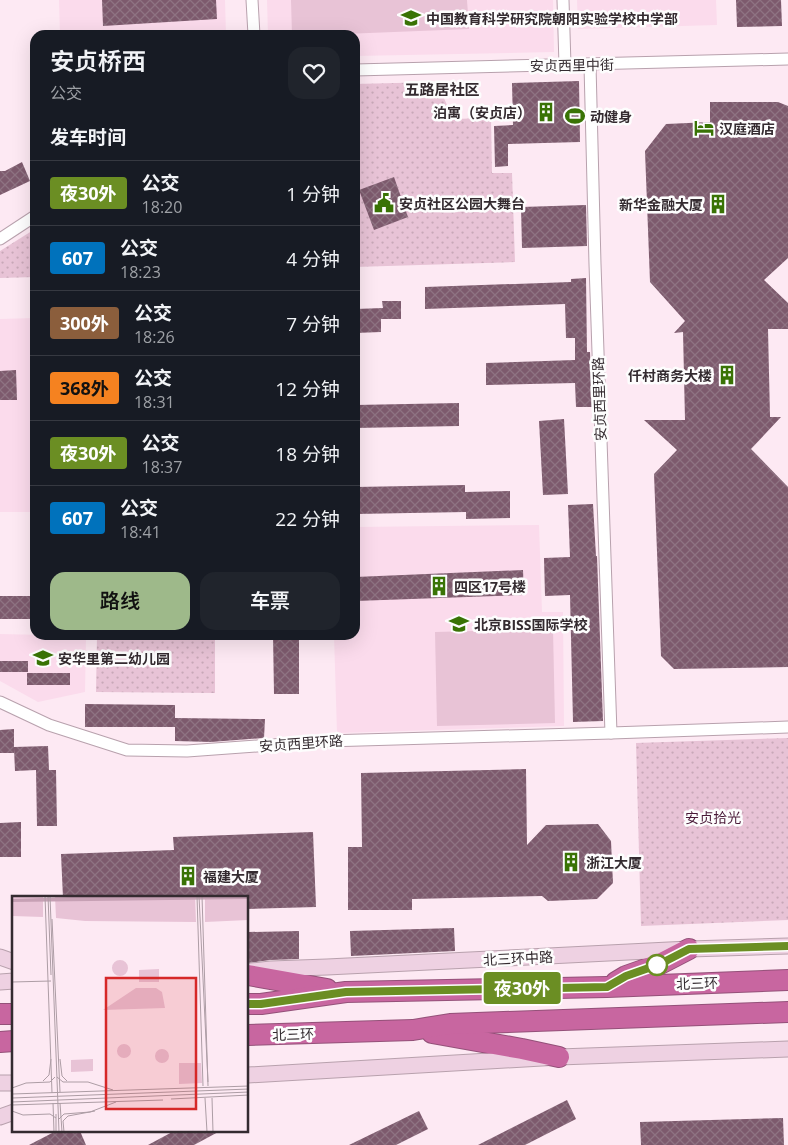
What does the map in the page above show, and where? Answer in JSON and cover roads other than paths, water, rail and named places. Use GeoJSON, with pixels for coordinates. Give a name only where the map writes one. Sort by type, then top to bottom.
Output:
{"type":"FeatureCollection","features":[{"type":"Feature","properties":{"kind":"highway"},"geometry":{"type":"LineString","coordinates":[[607,987],[626,976],[660,964],[689,949]]}},
{"type":"Feature","properties":{"kind":"highway"},"geometry":{"type":"LineString","coordinates":[[249,974],[346,992]]}},
{"type":"Feature","properties":{"kind":"highway","name":"北三环"},"geometry":{"type":"LineString","coordinates":[[249,1004],[346,992],[607,987],[788,980]]}},
{"type":"Feature","properties":{"kind":"highway","name":"北三环"},"geometry":{"type":"LineString","coordinates":[[249,1035],[413,1030],[450,1024],[788,1012]]}},
{"type":"Feature","properties":{"kind":"highway"},"geometry":{"type":"LineString","coordinates":[[413,1030],[559,1057]]}},
{"type":"Feature","properties":{"kind":"street"},"geometry":{"type":"LineString","coordinates":[[252,0],[254,30]]}},
{"type":"Feature","properties":{"kind":"street"},"geometry":{"type":"LineString","coordinates":[[562,0],[565,65]]}},
{"type":"Feature","properties":{"kind":"street","name":"安贞西里中街"},"geometry":{"type":"LineString","coordinates":[[360,70],[788,59]]}},
{"type":"Feature","properties":{"kind":"street","name":"安贞西里环路"},"geometry":{"type":"LineString","coordinates":[[590,65],[611,733]]}},
{"type":"Feature","properties":{"kind":"street"},"geometry":{"type":"LineString","coordinates":[[0,239],[30,219]]}},
{"type":"Feature","properties":{"kind":"street","name":"安贞西里环路"},"geometry":{"type":"LineString","coordinates":[[0,702],[49,725],[127,750],[187,751],[326,741],[788,727]]}},
{"type":"Feature","properties":{"kind":"street","name":"北三环中路"},"geometry":{"type":"LineString","coordinates":[[249,974],[271,969],[788,946]]}},
{"type":"Feature","properties":{"kind":"street"},"geometry":{"type":"LineString","coordinates":[[0,956],[12,961]]}},
{"type":"Feature","properties":{"kind":"street"},"geometry":{"type":"LineString","coordinates":[[249,1075],[559,1057],[788,1049]]}},
{"type":"Feature","properties":{"kind":"street"},"geometry":{"type":"LineString","coordinates":[[0,1117],[12,1113]]}},
{"type":"Feature","properties":{"kind":"place","name":"中国教育科学研究院朝阳实验学校中学部"},"geometry":{"type":"Point","coordinates":[411,18]}},
{"type":"Feature","properties":{"kind":"place","name":"泊寓（安贞店）"},"geometry":{"type":"Point","coordinates":[546,112]}},
{"type":"Feature","properties":{"kind":"place","name":"动健身"},"geometry":{"type":"Point","coordinates":[575,116]}},
{"type":"Feature","properties":{"kind":"place","name":"汉庭酒店"},"geometry":{"type":"Point","coordinates":[704,128]}},
{"type":"Feature","properties":{"kind":"place","name":"安贞社区公园大舞台"},"geometry":{"type":"Point","coordinates":[384,203]}},
{"type":"Feature","properties":{"kind":"place","name":"新华金融大厦"},"geometry":{"type":"Point","coordinates":[718,204]}},
{"type":"Feature","properties":{"kind":"place","name":"仟村商务大楼"},"geometry":{"type":"Point","coordinates":[727,375]}},
{"type":"Feature","properties":{"kind":"place","name":"四区17号楼"},"geometry":{"type":"Point","coordinates":[439,586]}},
{"type":"Feature","properties":{"kind":"place","name":"北京BISS国际学校"},"geometry":{"type":"Point","coordinates":[459,624]}},
{"type":"Feature","properties":{"kind":"place","name":"安华里第二幼儿园"},"geometry":{"type":"Point","coordinates":[43,658]}},
{"type":"Feature","properties":{"kind":"place","name":"浙江大厦"},"geometry":{"type":"Point","coordinates":[571,862]}},
{"type":"Feature","properties":{"kind":"place","name":"福建大厦"},"geometry":{"type":"Point","coordinates":[188,876]}},
{"type":"Feature","properties":{"kind":"district","name":"五路居社区"},"geometry":{"type":"Point","coordinates":[442,89]}},
{"type":"Feature","properties":{"kind":"park label","name":"安贞拾光"},"geometry":{"type":"Point","coordinates":[713,817]}}]}
